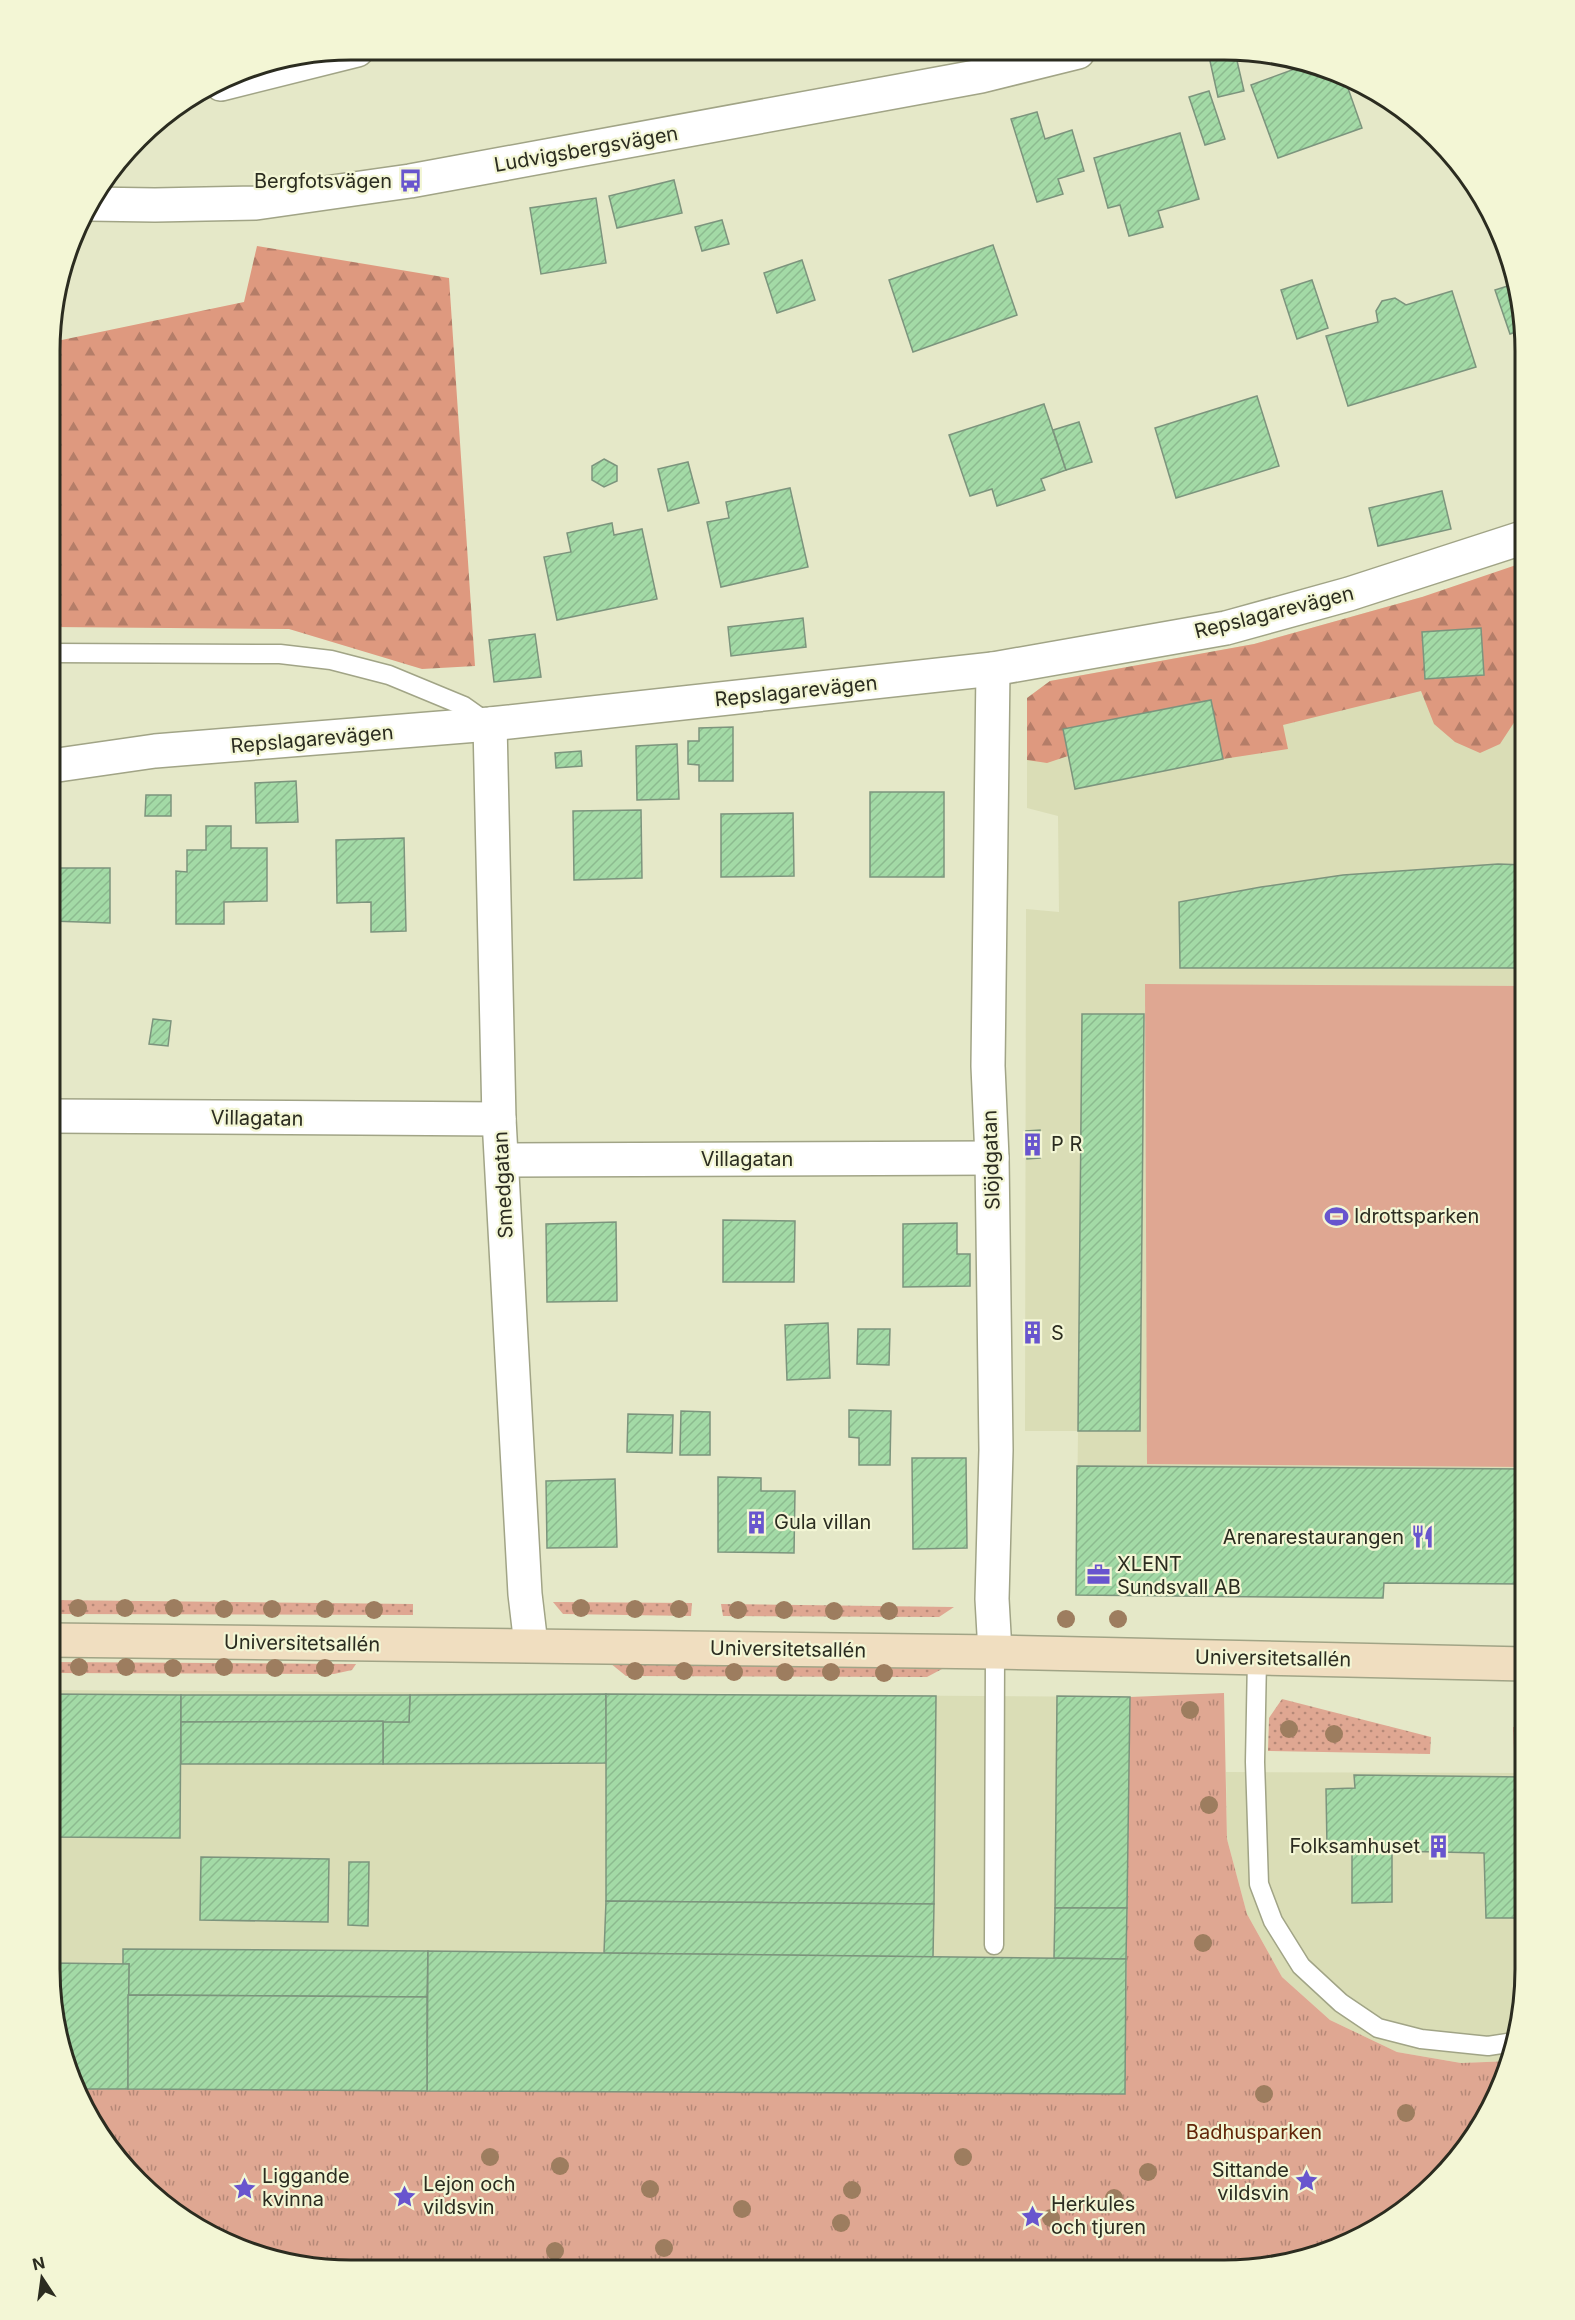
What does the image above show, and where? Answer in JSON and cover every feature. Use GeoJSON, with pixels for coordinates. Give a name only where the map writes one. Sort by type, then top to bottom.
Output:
{"type":"FeatureCollection","features":[{"type":"Feature","properties":{"kind":"street","name":"Ludvigsbergsvägen"},"geometry":{"type":"LineString","coordinates":[[100,204],[256,202],[398,183],[734,123],[970,78],[1045,60]]}},
{"type":"Feature","properties":{"kind":"street"},"geometry":{"type":"LineString","coordinates":[[257,75],[285,68]]}},
{"type":"Feature","properties":{"kind":"street","name":"Repslagarevägen"},"geometry":{"type":"LineString","coordinates":[[60,765],[155,751],[490,724],[993,669],[1226,628],[1349,594],[1515,540]]}},
{"type":"Feature","properties":{"kind":"street","name":"Slöjdgatan"},"geometry":{"type":"LineString","coordinates":[[993,669],[988,1054],[992,1158],[996,1450],[992,1599],[995,1652]]}},
{"type":"Feature","properties":{"kind":"street","name":"Smedgatan"},"geometry":{"type":"LineString","coordinates":[[490,724],[499,1119],[525,1594],[531,1645]]}},
{"type":"Feature","properties":{"kind":"street","name":"Villagatan"},"geometry":{"type":"LineString","coordinates":[[60,1116],[499,1119]]}},
{"type":"Feature","properties":{"kind":"street","name":"Villagatan"},"geometry":{"type":"LineString","coordinates":[[502,1160],[992,1158]]}},
{"type":"Feature","properties":{"kind":"street","name":"Universitetsallén"},"geometry":{"type":"LineString","coordinates":[[60,1640],[995,1652],[1515,1664]]}},
{"type":"Feature","properties":{"kind":"lane"},"geometry":{"type":"LineString","coordinates":[[60,653],[280,654],[331,660],[389,675],[464,706],[490,724]]}},
{"type":"Feature","properties":{"kind":"lane"},"geometry":{"type":"LineString","coordinates":[[994,1945],[995,1652]]}},
{"type":"Feature","properties":{"kind":"lane"},"geometry":{"type":"LineString","coordinates":[[1257,1658],[1256,1795],[1259,1884],[1273,1921],[1301,1966],[1341,2003],[1378,2028],[1432,2040],[1488,2046],[1505,2043]]}},
{"type":"Feature","properties":{"kind":"shaded area"},"geometry":{"type":"Polygon","coordinates":[[[1422,597],[1515,648],[1515,1584],[1384,1583],[1383,1598],[1076,1595],[1078,1431],[1025,1431],[1026,909],[1059,912],[1058,816],[1027,808],[1027,698],[1050,681],[1254,644],[1422,597]]]}},
{"type":"Feature","properties":{"kind":"shaded area"},"geometry":{"type":"Polygon","coordinates":[[[60,1690],[1130,1697],[1125,2094],[86,2089],[75,2063],[62,2007],[60,1690]]]}},
{"type":"Feature","properties":{"kind":"shaded area"},"geometry":{"type":"Polygon","coordinates":[[[1226,1772],[1515,1773],[1515,1969],[1513,2007],[1500,2061],[1461,2063],[1397,2052],[1330,2020],[1282,1977],[1247,1914],[1227,1839],[1226,1772]]]}},
{"type":"Feature","properties":{"kind":"green space"},"geometry":{"type":"Polygon","coordinates":[[[257,246],[449,278],[475,666],[422,669],[289,629],[60,627],[61,340],[244,302],[257,246]]]}},
{"type":"Feature","properties":{"kind":"green space"},"geometry":{"type":"Polygon","coordinates":[[[1515,565],[1515,721],[1500,744],[1480,753],[1455,742],[1434,724],[1421,691],[1283,725],[1288,749],[1223,759],[1211,700],[1064,729],[1068,756],[1047,763],[1027,760],[1027,698],[1050,681],[1254,644],[1422,597],[1515,565]],[[1480,628],[1422,633],[1425,679],[1480,628]]]}},
{"type":"Feature","properties":{"kind":"green space","name":"Idrottsparken"},"geometry":{"type":"Polygon","coordinates":[[[1145,984],[1515,986],[1515,1467],[1147,1464],[1145,984]]]}},
{"type":"Feature","properties":{"kind":"green space"},"geometry":{"type":"Polygon","coordinates":[[[60,1600],[413,1604],[413,1615],[60,1614],[60,1600]]]}},
{"type":"Feature","properties":{"kind":"green space"},"geometry":{"type":"Polygon","coordinates":[[[553,1602],[692,1603],[691,1616],[563,1614],[553,1602]]]}},
{"type":"Feature","properties":{"kind":"green space"},"geometry":{"type":"Polygon","coordinates":[[[721,1604],[954,1607],[939,1617],[723,1616],[721,1604]]]}},
{"type":"Feature","properties":{"kind":"green space"},"geometry":{"type":"Polygon","coordinates":[[[60,1662],[356,1664],[352,1670],[334,1674],[60,1673],[60,1662]]]}},
{"type":"Feature","properties":{"kind":"green space"},"geometry":{"type":"Polygon","coordinates":[[[610,1663],[942,1669],[927,1677],[626,1676],[610,1663]]]}},
{"type":"Feature","properties":{"kind":"green space","name":"Badhusparken"},"geometry":{"type":"Polygon","coordinates":[[[1224,1693],[1227,1839],[1247,1914],[1282,1977],[1330,2020],[1397,2052],[1461,2063],[1500,2061],[1485,2098],[1466,2131],[1430,2175],[1401,2200],[1370,2221],[1318,2245],[1262,2258],[1224,2260],[351,2260],[313,2258],[257,2245],[240,2238],[205,2221],[174,2200],[145,2175],[120,2146],[86,2089],[1125,2094],[1130,1697],[1224,1693]]]}},
{"type":"Feature","properties":{"kind":"green space"},"geometry":{"type":"Polygon","coordinates":[[[1282,1699],[1431,1737],[1430,1754],[1268,1751],[1269,1718],[1282,1699]]]}},
{"type":"Feature","properties":{"kind":"green space"},"geometry":{"type":"Polygon","coordinates":[[[1513,1727],[1515,1727],[1515,1753],[1513,1727]]]}},
{"type":"Feature","properties":{"kind":"building"},"geometry":{"type":"Polygon","coordinates":[[[1210,60],[1237,61],[1244,91],[1218,97],[1210,60]]]}},
{"type":"Feature","properties":{"kind":"building"},"geometry":{"type":"Polygon","coordinates":[[[1294,69],[1318,75],[1348,88],[1362,128],[1278,158],[1251,85],[1294,69]]]}},
{"type":"Feature","properties":{"kind":"building"},"geometry":{"type":"Polygon","coordinates":[[[1209,91],[1225,139],[1205,145],[1189,97],[1209,91]]]}},
{"type":"Feature","properties":{"kind":"building"},"geometry":{"type":"Polygon","coordinates":[[[1037,112],[1045,139],[1072,130],[1084,171],[1058,179],[1063,194],[1037,202],[1011,119],[1037,112]]]}},
{"type":"Feature","properties":{"kind":"building"},"geometry":{"type":"Polygon","coordinates":[[[1180,133],[1199,199],[1158,211],[1163,227],[1129,236],[1120,205],[1108,208],[1094,158],[1180,133]]]}},
{"type":"Feature","properties":{"kind":"building"},"geometry":{"type":"Polygon","coordinates":[[[674,180],[682,213],[617,228],[609,196],[674,180]]]}},
{"type":"Feature","properties":{"kind":"building"},"geometry":{"type":"Polygon","coordinates":[[[596,198],[606,263],[541,274],[530,208],[596,198]]]}},
{"type":"Feature","properties":{"kind":"building"},"geometry":{"type":"Polygon","coordinates":[[[722,220],[729,244],[702,251],[695,227],[722,220]]]}},
{"type":"Feature","properties":{"kind":"building"},"geometry":{"type":"Polygon","coordinates":[[[993,245],[1017,315],[913,352],[889,280],[993,245]]]}},
{"type":"Feature","properties":{"kind":"building"},"geometry":{"type":"Polygon","coordinates":[[[802,260],[815,300],[777,313],[764,273],[802,260]]]}},
{"type":"Feature","properties":{"kind":"building"},"geometry":{"type":"Polygon","coordinates":[[[1312,280],[1328,328],[1297,339],[1281,290],[1312,280]]]}},
{"type":"Feature","properties":{"kind":"building"},"geometry":{"type":"Polygon","coordinates":[[[1507,286],[1513,313],[1514,333],[1510,334],[1495,290],[1507,286]]]}},
{"type":"Feature","properties":{"kind":"building"},"geometry":{"type":"Polygon","coordinates":[[[1452,291],[1476,367],[1348,406],[1326,336],[1378,322],[1376,311],[1382,301],[1395,298],[1406,305],[1452,291]]]}},
{"type":"Feature","properties":{"kind":"building"},"geometry":{"type":"Polygon","coordinates":[[[1257,396],[1279,466],[1176,498],[1155,428],[1257,396]]]}},
{"type":"Feature","properties":{"kind":"building"},"geometry":{"type":"Polygon","coordinates":[[[1044,404],[1066,470],[1041,479],[1045,490],[997,506],[992,489],[970,496],[949,435],[1044,404]]]}},
{"type":"Feature","properties":{"kind":"building"},"geometry":{"type":"Polygon","coordinates":[[[1079,422],[1092,462],[1066,470],[1053,430],[1079,422]]]}},
{"type":"Feature","properties":{"kind":"building"},"geometry":{"type":"Polygon","coordinates":[[[604,459],[617,466],[617,481],[604,487],[592,480],[592,466],[604,459]]]}},
{"type":"Feature","properties":{"kind":"building"},"geometry":{"type":"Polygon","coordinates":[[[688,462],[699,503],[668,511],[658,469],[688,462]]]}},
{"type":"Feature","properties":{"kind":"building"},"geometry":{"type":"Polygon","coordinates":[[[790,488],[808,567],[721,587],[707,522],[729,518],[726,502],[790,488]]]}},
{"type":"Feature","properties":{"kind":"building"},"geometry":{"type":"Polygon","coordinates":[[[1442,491],[1451,529],[1378,546],[1369,508],[1442,491]]]}},
{"type":"Feature","properties":{"kind":"building"},"geometry":{"type":"Polygon","coordinates":[[[612,523],[614,535],[642,529],[657,599],[557,620],[544,557],[571,552],[567,533],[612,523]]]}},
{"type":"Feature","properties":{"kind":"building"},"geometry":{"type":"Polygon","coordinates":[[[803,618],[806,647],[731,656],[728,627],[803,618]]]}},
{"type":"Feature","properties":{"kind":"building"},"geometry":{"type":"Polygon","coordinates":[[[1481,628],[1484,675],[1425,679],[1422,632],[1481,628]]]}},
{"type":"Feature","properties":{"kind":"building"},"geometry":{"type":"Polygon","coordinates":[[[535,634],[541,677],[494,682],[489,640],[535,634]]]}},
{"type":"Feature","properties":{"kind":"building"},"geometry":{"type":"Polygon","coordinates":[[[1211,700],[1223,759],[1075,789],[1063,729],[1211,700]]]}},
{"type":"Feature","properties":{"kind":"building"},"geometry":{"type":"Polygon","coordinates":[[[733,727],[733,781],[699,781],[699,765],[688,764],[688,741],[699,741],[699,728],[733,727]]]}},
{"type":"Feature","properties":{"kind":"building"},"geometry":{"type":"Polygon","coordinates":[[[677,744],[679,799],[637,800],[636,746],[677,744]]]}},
{"type":"Feature","properties":{"kind":"building"},"geometry":{"type":"Polygon","coordinates":[[[581,751],[582,766],[556,768],[555,753],[581,751]]]}},
{"type":"Feature","properties":{"kind":"building"},"geometry":{"type":"Polygon","coordinates":[[[296,781],[298,822],[256,823],[255,783],[296,781]]]}},
{"type":"Feature","properties":{"kind":"building"},"geometry":{"type":"Polygon","coordinates":[[[870,792],[944,792],[944,877],[870,877],[870,792]]]}},
{"type":"Feature","properties":{"kind":"building"},"geometry":{"type":"Polygon","coordinates":[[[146,795],[171,795],[171,816],[145,816],[146,795]]]}},
{"type":"Feature","properties":{"kind":"building"},"geometry":{"type":"Polygon","coordinates":[[[641,810],[642,878],[574,880],[573,811],[641,810]]]}},
{"type":"Feature","properties":{"kind":"building"},"geometry":{"type":"Polygon","coordinates":[[[793,813],[794,876],[721,877],[721,814],[793,813]]]}},
{"type":"Feature","properties":{"kind":"building"},"geometry":{"type":"Polygon","coordinates":[[[206,826],[231,826],[231,848],[267,848],[267,901],[224,902],[224,924],[176,924],[176,871],[187,872],[187,850],[206,850],[206,826]]]}},
{"type":"Feature","properties":{"kind":"building"},"geometry":{"type":"Polygon","coordinates":[[[404,838],[406,931],[371,932],[371,902],[337,903],[336,840],[404,838]]]}},
{"type":"Feature","properties":{"kind":"building"},"geometry":{"type":"Polygon","coordinates":[[[1515,865],[1515,968],[1180,968],[1179,902],[1343,875],[1515,865]]]}},
{"type":"Feature","properties":{"kind":"building"},"geometry":{"type":"Polygon","coordinates":[[[60,868],[110,868],[110,923],[60,921],[60,868]]]}},
{"type":"Feature","properties":{"kind":"building"},"geometry":{"type":"Polygon","coordinates":[[[1082,1014],[1144,1014],[1140,1431],[1078,1431],[1082,1014]]]}},
{"type":"Feature","properties":{"kind":"building"},"geometry":{"type":"Polygon","coordinates":[[[153,1019],[171,1021],[168,1046],[149,1044],[153,1019]]]}},
{"type":"Feature","properties":{"kind":"building","name":"P R"},"geometry":{"type":"Polygon","coordinates":[[[1040,1130],[1040,1158],[1027,1159],[1026,1131],[1040,1130]]]}},
{"type":"Feature","properties":{"kind":"building"},"geometry":{"type":"Polygon","coordinates":[[[723,1220],[795,1221],[794,1282],[723,1282],[723,1220]]]}},
{"type":"Feature","properties":{"kind":"building"},"geometry":{"type":"Polygon","coordinates":[[[616,1222],[617,1301],[547,1302],[546,1224],[616,1222]]]}},
{"type":"Feature","properties":{"kind":"building"},"geometry":{"type":"Polygon","coordinates":[[[957,1223],[957,1254],[970,1254],[970,1286],[903,1287],[903,1224],[957,1223]]]}},
{"type":"Feature","properties":{"kind":"building"},"geometry":{"type":"Polygon","coordinates":[[[828,1323],[830,1378],[787,1380],[785,1325],[828,1323]]]}},
{"type":"Feature","properties":{"kind":"building","name":"S"},"geometry":{"type":"Polygon","coordinates":[[[1026,1324],[1040,1324],[1040,1341],[1026,1341],[1026,1324]]]}},
{"type":"Feature","properties":{"kind":"building"},"geometry":{"type":"Polygon","coordinates":[[[858,1329],[890,1329],[889,1365],[857,1364],[858,1329]]]}},
{"type":"Feature","properties":{"kind":"building"},"geometry":{"type":"Polygon","coordinates":[[[849,1410],[891,1411],[890,1465],[859,1465],[859,1438],[849,1437],[849,1410]]]}},
{"type":"Feature","properties":{"kind":"building"},"geometry":{"type":"Polygon","coordinates":[[[681,1411],[710,1412],[710,1455],[680,1455],[681,1411]]]}},
{"type":"Feature","properties":{"kind":"building"},"geometry":{"type":"Polygon","coordinates":[[[628,1414],[673,1415],[672,1453],[627,1452],[628,1414]]]}},
{"type":"Feature","properties":{"kind":"building"},"geometry":{"type":"Polygon","coordinates":[[[912,1458],[966,1458],[967,1548],[913,1549],[912,1458]]]}},
{"type":"Feature","properties":{"kind":"building"},"geometry":{"type":"Polygon","coordinates":[[[1077,1466],[1515,1469],[1515,1584],[1384,1583],[1383,1598],[1076,1595],[1077,1466]]]}},
{"type":"Feature","properties":{"kind":"building","name":"Gula villan"},"geometry":{"type":"Polygon","coordinates":[[[718,1477],[761,1478],[761,1491],[795,1491],[794,1553],[718,1552],[718,1477]]]}},
{"type":"Feature","properties":{"kind":"building"},"geometry":{"type":"Polygon","coordinates":[[[615,1479],[617,1547],[547,1548],[546,1481],[615,1479]]]}},
{"type":"Feature","properties":{"kind":"building"},"geometry":{"type":"Polygon","coordinates":[[[60,1694],[181,1695],[180,1838],[60,1837],[60,1694]]]}},
{"type":"Feature","properties":{"kind":"building"},"geometry":{"type":"Polygon","coordinates":[[[606,1694],[607,1763],[383,1764],[383,1721],[409,1722],[410,1695],[606,1694]]]}},
{"type":"Feature","properties":{"kind":"building"},"geometry":{"type":"Polygon","coordinates":[[[606,1694],[936,1696],[934,1904],[606,1901],[606,1694]]]}},
{"type":"Feature","properties":{"kind":"building"},"geometry":{"type":"Polygon","coordinates":[[[181,1695],[410,1695],[409,1722],[181,1722],[181,1695]]]}},
{"type":"Feature","properties":{"kind":"building"},"geometry":{"type":"Polygon","coordinates":[[[1057,1696],[1130,1697],[1127,1908],[1055,1908],[1057,1696]]]}},
{"type":"Feature","properties":{"kind":"building"},"geometry":{"type":"Polygon","coordinates":[[[383,1721],[383,1764],[181,1764],[181,1722],[383,1721]]]}},
{"type":"Feature","properties":{"kind":"building","name":"Folksamhuset"},"geometry":{"type":"Polygon","coordinates":[[[1354,1775],[1515,1777],[1515,1918],[1486,1918],[1484,1853],[1392,1851],[1392,1902],[1352,1903],[1352,1846],[1327,1847],[1326,1789],[1355,1788],[1354,1775]]]}},
{"type":"Feature","properties":{"kind":"building"},"geometry":{"type":"Polygon","coordinates":[[[201,1857],[329,1859],[328,1922],[200,1920],[201,1857]]]}},
{"type":"Feature","properties":{"kind":"building"},"geometry":{"type":"Polygon","coordinates":[[[349,1862],[369,1862],[368,1926],[348,1925],[349,1862]]]}},
{"type":"Feature","properties":{"kind":"building"},"geometry":{"type":"Polygon","coordinates":[[[606,1901],[934,1904],[933,1957],[604,1953],[606,1901]]]}},
{"type":"Feature","properties":{"kind":"building"},"geometry":{"type":"Polygon","coordinates":[[[1055,1908],[1127,1908],[1126,1959],[1054,1958],[1055,1908]]]}},
{"type":"Feature","properties":{"kind":"building"},"geometry":{"type":"Polygon","coordinates":[[[123,1949],[428,1951],[427,1997],[128,1995],[129,1964],[123,1965],[123,1949]]]}},
{"type":"Feature","properties":{"kind":"building"},"geometry":{"type":"Polygon","coordinates":[[[428,1951],[1126,1959],[1125,2094],[427,2091],[428,1951]]]}},
{"type":"Feature","properties":{"kind":"building"},"geometry":{"type":"Polygon","coordinates":[[[60,1963],[129,1964],[128,2089],[86,2089],[75,2063],[62,2007],[60,1963]]]}},
{"type":"Feature","properties":{"kind":"building"},"geometry":{"type":"Polygon","coordinates":[[[128,1995],[427,1997],[427,2091],[128,2089],[128,1995]]]}},
{"type":"Feature","properties":{"kind":"place","name":"Bergfotsvägen"},"geometry":{"type":"Point","coordinates":[410,181]}},
{"type":"Feature","properties":{"kind":"place","name":"P R"},"geometry":{"type":"Point","coordinates":[1033,1144]}},
{"type":"Feature","properties":{"kind":"place","name":"Idrottsparken"},"geometry":{"type":"Point","coordinates":[1336,1216]}},
{"type":"Feature","properties":{"kind":"place","name":"S"},"geometry":{"type":"Point","coordinates":[1033,1333]}},
{"type":"Feature","properties":{"kind":"place","name":"Gula villan"},"geometry":{"type":"Point","coordinates":[756,1522]}},
{"type":"Feature","properties":{"kind":"place","name":"Arenarestaurangen"},"geometry":{"type":"Point","coordinates":[1422,1537]}},
{"type":"Feature","properties":{"kind":"place","name":"XLENT Sundsvall AB"},"geometry":{"type":"Point","coordinates":[1099,1575]}},
{"type":"Feature","properties":{"kind":"place","name":"Folksamhuset"},"geometry":{"type":"Point","coordinates":[1438,1846]}},
{"type":"Feature","properties":{"kind":"place","name":"Sittande vildsvin"},"geometry":{"type":"Point","coordinates":[1307,2181]}},
{"type":"Feature","properties":{"kind":"place","name":"Liggande kvinna"},"geometry":{"type":"Point","coordinates":[244,2188]}},
{"type":"Feature","properties":{"kind":"place","name":"Lejon och vildsvin"},"geometry":{"type":"Point","coordinates":[405,2196]}},
{"type":"Feature","properties":{"kind":"place","name":"Herkules och tjuren"},"geometry":{"type":"Point","coordinates":[1033,2216]}}]}
